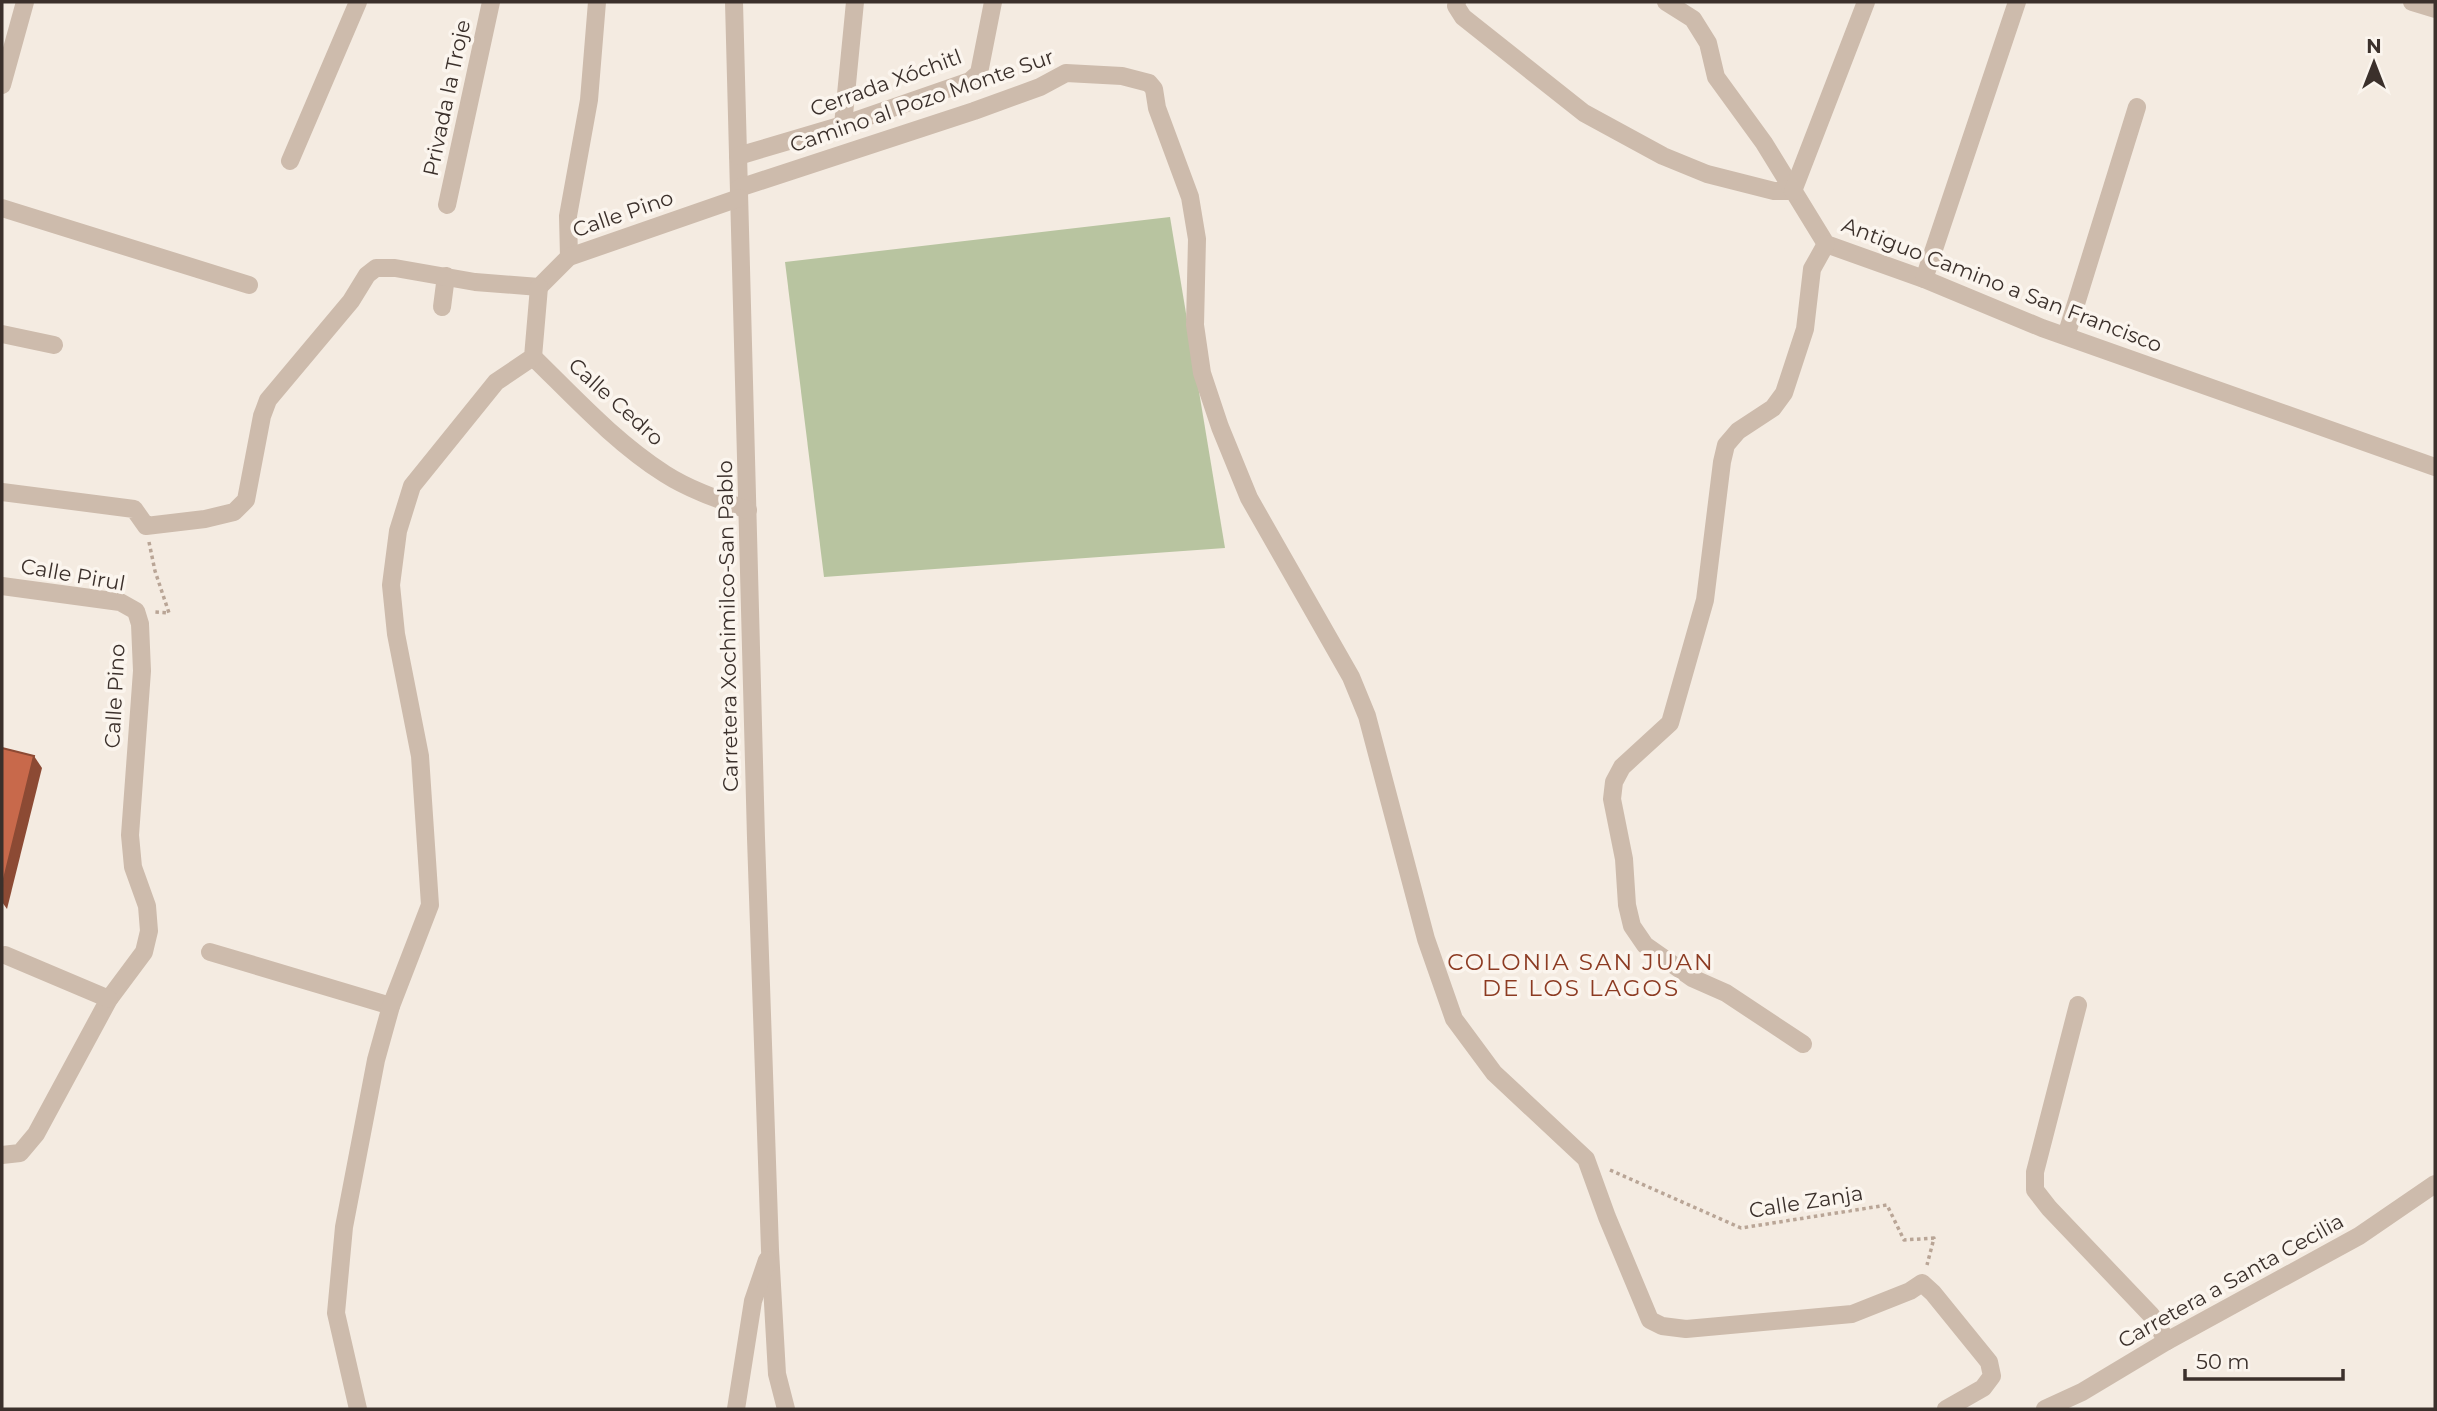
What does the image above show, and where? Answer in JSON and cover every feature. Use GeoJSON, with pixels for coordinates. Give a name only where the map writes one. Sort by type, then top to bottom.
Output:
{"type":"FeatureCollection","features":[{"type":"Feature","properties":{"kind":"street"},"geometry":{"type":"LineString","coordinates":[[2,85],[7,44],[25,2]]}},
{"type":"Feature","properties":{"kind":"street"},"geometry":{"type":"LineString","coordinates":[[290,161],[358,2]]}},
{"type":"Feature","properties":{"kind":"street","name":"Privada la Troje"},"geometry":{"type":"LineString","coordinates":[[447,205],[491,2]]}},
{"type":"Feature","properties":{"kind":"street"},"geometry":{"type":"LineString","coordinates":[[569,257],[568,216],[589,100],[597,2]]}},
{"type":"Feature","properties":{"kind":"street","name":"Carretera Xochimilco-San Pablo"},"geometry":{"type":"LineString","coordinates":[[734,2],[756,838],[770,1250]]}},
{"type":"Feature","properties":{"kind":"street"},"geometry":{"type":"LineString","coordinates":[[843,125],[855,2]]}},
{"type":"Feature","properties":{"kind":"street","name":"Cerrada Xóchitl"},"geometry":{"type":"LineString","coordinates":[[738,156],[843,125],[970,81],[979,73],[993,2]]}},
{"type":"Feature","properties":{"kind":"street"},"geometry":{"type":"LineString","coordinates":[[1457,2],[1456,6],[1463,16],[1584,113],[1664,156],[1707,174],[1774,191],[1793,191],[1866,2]]}},
{"type":"Feature","properties":{"kind":"street","name":"Antiguo Camino a San Francisco"},"geometry":{"type":"LineString","coordinates":[[1666,2],[1693,19],[1707,43],[1716,77],[1764,143],[1826,244],[1924,279],[2066,337],[2435,467]]}},
{"type":"Feature","properties":{"kind":"street"},"geometry":{"type":"LineString","coordinates":[[1924,279],[2017,2]]}},
{"type":"Feature","properties":{"kind":"street"},"geometry":{"type":"LineString","coordinates":[[2412,2],[2435,9]]}},
{"type":"Feature","properties":{"kind":"street","name":"Camino al Pozo Monte Sur"},"geometry":{"type":"LineString","coordinates":[[739,193],[1040,87],[1066,73],[1122,76],[1149,83],[1154,89],[1157,108],[1190,197],[1197,239],[1195,325],[1202,373],[1220,427],[1249,498],[1351,677],[1367,716],[1426,939],[1454,1019],[1494,1073],[1586,1159]]}},
{"type":"Feature","properties":{"kind":"street"},"geometry":{"type":"LineString","coordinates":[[2066,337],[2137,107]]}},
{"type":"Feature","properties":{"kind":"street","name":"Calle Pino"},"geometry":{"type":"LineString","coordinates":[[539,287],[569,257],[739,193]]}},
{"type":"Feature","properties":{"kind":"street"},"geometry":{"type":"LineString","coordinates":[[2,208],[249,285]]}},
{"type":"Feature","properties":{"kind":"street"},"geometry":{"type":"LineString","coordinates":[[1802,1044],[1726,993],[1692,978],[1645,945],[1632,926],[1629,916],[1624,859],[1612,799],[1615,782],[1622,767],[1670,723],[1704,600],[1726,445],[1738,431],[1773,408],[1784,393],[1805,329],[1812,269],[1826,244]]}},
{"type":"Feature","properties":{"kind":"street"},"geometry":{"type":"LineString","coordinates":[[2,492],[134,509],[146,526],[205,519],[233,512],[246,500],[262,416],[268,400],[351,301],[367,275],[376,268],[396,268],[475,282],[539,287],[533,357],[496,382],[412,486],[398,531],[391,585],[396,634],[420,757],[430,905],[391,1006],[376,1060],[344,1227],[337,1313],[358,1409]]}},
{"type":"Feature","properties":{"kind":"street"},"geometry":{"type":"LineString","coordinates":[[442,307],[446,276]]}},
{"type":"Feature","properties":{"kind":"street"},"geometry":{"type":"LineString","coordinates":[[2,334],[54,345]]}},
{"type":"Feature","properties":{"kind":"street","name":"Calle Cedro"},"geometry":{"type":"LineString","coordinates":[[533,357],[633,452],[667,475],[709,496],[748,510]]}},
{"type":"Feature","properties":{"kind":"street","name":"Calle Pirul"},"geometry":{"type":"LineString","coordinates":[[2,586],[120,602],[136,611]]}},
{"type":"Feature","properties":{"kind":"street","name":"Calle Pino"},"geometry":{"type":"LineString","coordinates":[[2,1155],[20,1153],[36,1134],[109,999],[144,952],[149,931],[147,906],[132,867],[130,835],[142,671],[141,624],[136,611]]}},
{"type":"Feature","properties":{"kind":"street"},"geometry":{"type":"LineString","coordinates":[[210,952],[391,1006]]}},
{"type":"Feature","properties":{"kind":"street"},"geometry":{"type":"LineString","coordinates":[[5,955],[109,999]]}},
{"type":"Feature","properties":{"kind":"street"},"geometry":{"type":"LineString","coordinates":[[2078,1005],[2035,1172],[2035,1190],[2151,1315],[2167,1341]]}},
{"type":"Feature","properties":{"kind":"street"},"geometry":{"type":"LineString","coordinates":[[1586,1159],[1650,1320],[1662,1326],[1686,1329],[1852,1314],[1910,1291],[1922,1283],[1989,1362],[1991,1369],[1992,1376],[1983,1388],[1946,1409]]}},
{"type":"Feature","properties":{"kind":"street","name":"Carretera a Santa Cecilia"},"geometry":{"type":"LineString","coordinates":[[2045,1409],[2082,1392],[2167,1341],[2359,1236],[2435,1184]]}},
{"type":"Feature","properties":{"kind":"street"},"geometry":{"type":"LineString","coordinates":[[736,1409],[753,1301],[770,1250]]}},
{"type":"Feature","properties":{"kind":"street"},"geometry":{"type":"LineString","coordinates":[[770,1250],[776,1374],[786,1409]]}},
{"type":"Feature","properties":{"kind":"path"},"geometry":{"type":"LineString","coordinates":[[136,611],[169,613],[155,571],[146,526]]}},
{"type":"Feature","properties":{"kind":"path","name":"Calle Zanja"},"geometry":{"type":"LineString","coordinates":[[1586,1159],[1741,1228],[1887,1205],[1904,1240],[1934,1238],[1922,1283]]}},
{"type":"Feature","properties":{"kind":"green space"},"geometry":{"type":"Polygon","coordinates":[[[1170,217],[1225,548],[824,577],[785,262],[1170,217]]]}},
{"type":"Feature","properties":{"kind":"building"},"geometry":{"type":"Polygon","coordinates":[[[2,748],[34,756],[2,887],[2,748]]]}},
{"type":"Feature","properties":{"kind":"district","name":"COLONIA SAN JUAN DE LOS LAGOS"},"geometry":{"type":"Point","coordinates":[1581,975]}}]}
